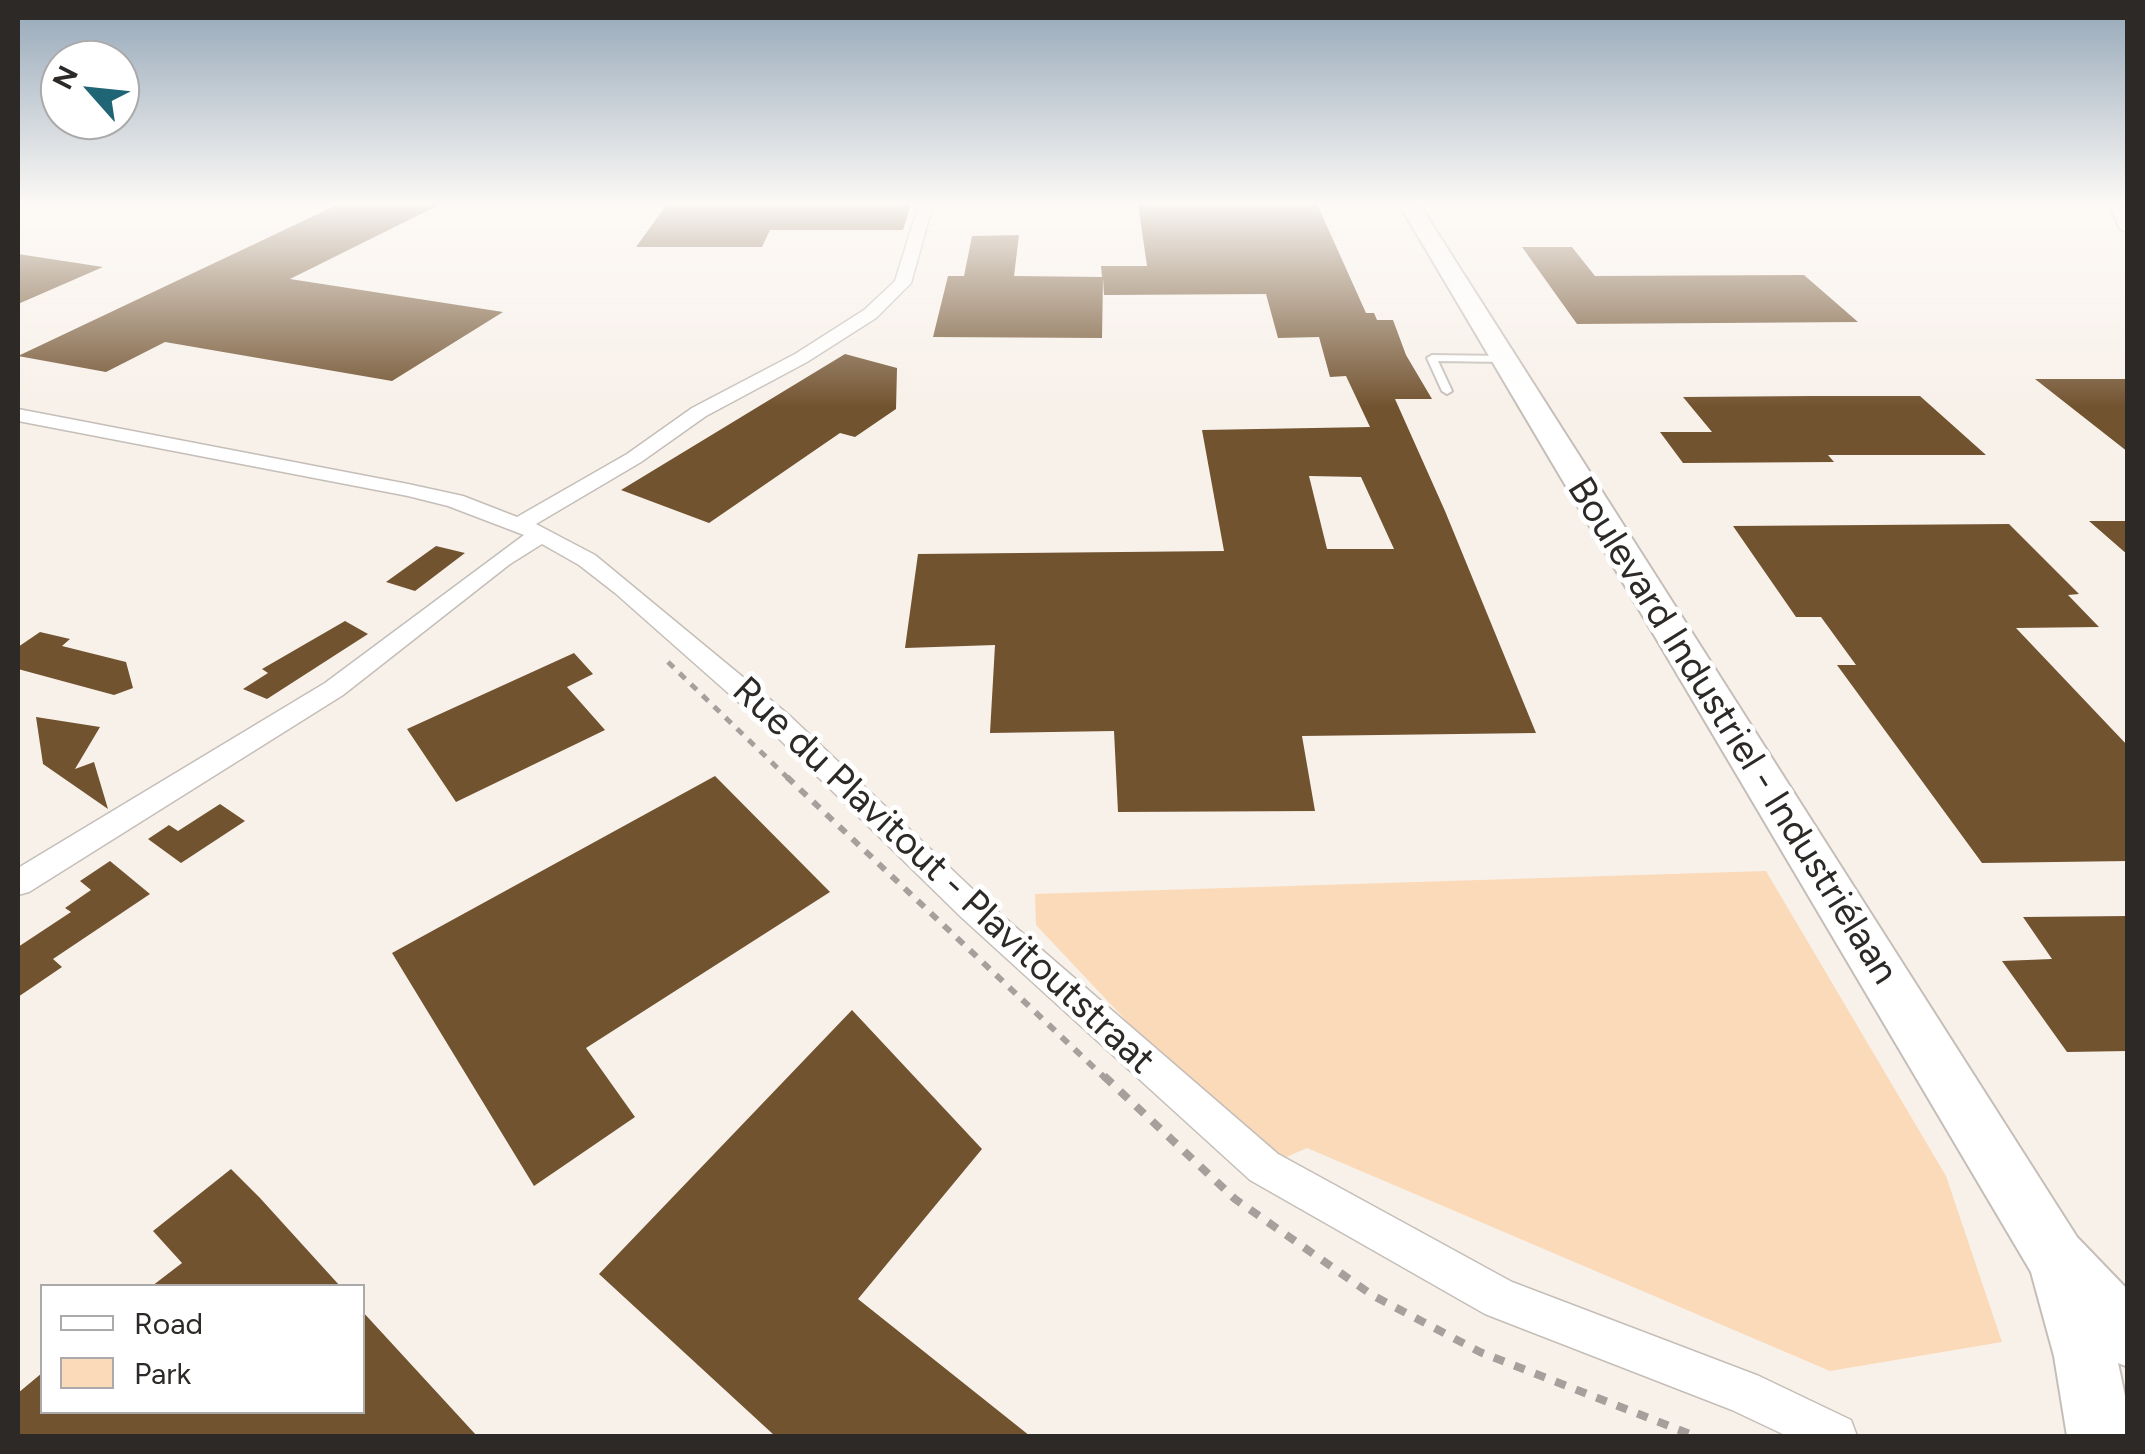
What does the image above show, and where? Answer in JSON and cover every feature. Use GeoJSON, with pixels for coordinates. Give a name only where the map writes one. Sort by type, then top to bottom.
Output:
{"type":"FeatureCollection","features":[{"type":"Feature","properties":{"kind":"main road","name":"Boulevard Industriel - Industriélaan"},"geometry":{"type":"LineString","coordinates":[[1450,272],[2056,1258],[2128,1336]]}},
{"type":"Feature","properties":{"kind":"main road","name":"Boulevard Industriel - Industriélaan"},"geometry":{"type":"LineString","coordinates":[[2056,1258],[2085,1356],[2100,1436]]}},
{"type":"Feature","properties":{"kind":"street"},"geometry":{"type":"LineString","coordinates":[[18,883],[334,689],[502,559],[531,529],[699,412],[801,358],[870,314],[903,283],[906,272]]}},
{"type":"Feature","properties":{"kind":"street","name":"Rue du Plavitout - Plavitoutstraat"},"geometry":{"type":"LineString","coordinates":[[18,415],[455,501],[531,529],[587,560],[780,722],[972,908],[1264,1168],[1500,1299],[1743,1392],[1835,1436]]}},
{"type":"Feature","properties":{"kind":"lane"},"geometry":{"type":"LineString","coordinates":[[1447,391],[1432,358],[1504,360]]}},
{"type":"Feature","properties":{"kind":"path"},"geometry":{"type":"LineString","coordinates":[[657,652],[866,854],[1235,1199],[1372,1294],[1480,1352],[1695,1436]]}},
{"type":"Feature","properties":{"kind":"green space"},"geometry":{"type":"Polygon","coordinates":[[[1766,871],[1946,1176],[2002,1342],[1830,1371],[1307,1148],[1264,1167],[1036,925],[1035,894],[1766,871]]]}},
{"type":"Feature","properties":{"kind":"building"},"geometry":{"type":"Polygon","coordinates":[[[18,272],[92,272],[18,304],[18,272]]]}},
{"type":"Feature","properties":{"kind":"building"},"geometry":{"type":"Polygon","coordinates":[[[196,272],[304,272],[290,279],[503,312],[392,381],[165,342],[106,372],[18,356],[196,272]]]}},
{"type":"Feature","properties":{"kind":"building"},"geometry":{"type":"Polygon","coordinates":[[[965,272],[1015,272],[1014,276],[1102,277],[1102,272],[1348,272],[1366,313],[1374,313],[1377,320],[1393,320],[1406,355],[1432,399],[1395,399],[1536,733],[1302,736],[1315,811],[1118,812],[1114,731],[990,733],[995,645],[905,648],[918,554],[1224,551],[1202,430],[1370,427],[1346,376],[1330,377],[1319,337],[1278,338],[1266,294],[1104,295],[1103,278],[1102,338],[933,337],[948,276],[964,276],[965,272]],[[1309,476],[1327,549],[1394,549],[1361,477],[1309,476]]]}},
{"type":"Feature","properties":{"kind":"building"},"geometry":{"type":"Polygon","coordinates":[[[1540,272],[1592,272],[1595,276],[1804,275],[1858,322],[1577,324],[1540,272]]]}},
{"type":"Feature","properties":{"kind":"building"},"geometry":{"type":"Polygon","coordinates":[[[845,354],[897,368],[896,409],[855,437],[840,433],[709,523],[621,490],[845,354]]]}},
{"type":"Feature","properties":{"kind":"building"},"geometry":{"type":"Polygon","coordinates":[[[2035,379],[2128,379],[2128,452],[2035,379]]]}},
{"type":"Feature","properties":{"kind":"building"},"geometry":{"type":"Polygon","coordinates":[[[1920,396],[1986,455],[1828,455],[1834,462],[1683,463],[1660,432],[1712,432],[1683,397],[1920,396]]]}},
{"type":"Feature","properties":{"kind":"building"},"geometry":{"type":"Polygon","coordinates":[[[2089,521],[2128,521],[2128,555],[2089,521]]]}},
{"type":"Feature","properties":{"kind":"building"},"geometry":{"type":"Polygon","coordinates":[[[2009,524],[2079,594],[2068,595],[2099,627],[2016,628],[2128,746],[2128,861],[1982,863],[1837,665],[1856,665],[1821,617],[1796,617],[1733,526],[2009,524]]]}},
{"type":"Feature","properties":{"kind":"building"},"geometry":{"type":"Polygon","coordinates":[[[436,546],[465,553],[415,591],[386,582],[436,546]]]}},
{"type":"Feature","properties":{"kind":"building"},"geometry":{"type":"Polygon","coordinates":[[[345,621],[368,634],[267,699],[243,689],[268,673],[262,669],[345,621]]]}},
{"type":"Feature","properties":{"kind":"building"},"geometry":{"type":"Polygon","coordinates":[[[40,632],[70,639],[62,646],[126,662],[133,688],[114,695],[18,669],[18,647],[40,632]]]}},
{"type":"Feature","properties":{"kind":"building"},"geometry":{"type":"Polygon","coordinates":[[[574,653],[593,674],[567,687],[605,730],[456,802],[407,729],[574,653]]]}},
{"type":"Feature","properties":{"kind":"building"},"geometry":{"type":"Polygon","coordinates":[[[36,717],[100,727],[75,769],[94,762],[108,809],[43,764],[36,717]]]}},
{"type":"Feature","properties":{"kind":"building"},"geometry":{"type":"Polygon","coordinates":[[[715,776],[830,892],[586,1048],[635,1117],[534,1186],[392,953],[715,776]]]}},
{"type":"Feature","properties":{"kind":"building"},"geometry":{"type":"Polygon","coordinates":[[[220,804],[245,821],[181,863],[148,839],[169,825],[178,831],[220,804]]]}},
{"type":"Feature","properties":{"kind":"building"},"geometry":{"type":"Polygon","coordinates":[[[110,861],[150,894],[53,959],[62,967],[18,997],[18,947],[71,912],[65,908],[91,890],[80,881],[110,861]]]}},
{"type":"Feature","properties":{"kind":"building"},"geometry":{"type":"Polygon","coordinates":[[[2128,916],[2128,1051],[2067,1052],[2002,961],[2052,959],[2023,917],[2128,916]]]}},
{"type":"Feature","properties":{"kind":"building"},"geometry":{"type":"Polygon","coordinates":[[[852,1010],[982,1149],[858,1299],[1030,1436],[775,1436],[599,1274],[852,1010]]]}},
{"type":"Feature","properties":{"kind":"building"},"geometry":{"type":"Polygon","coordinates":[[[231,1169],[338,1284],[155,1284],[182,1263],[153,1231],[231,1169]]]}},
{"type":"Feature","properties":{"kind":"building"},"geometry":{"type":"Polygon","coordinates":[[[365,1314],[477,1436],[18,1436],[18,1393],[40,1375],[40,1414],[365,1414],[365,1314]]]}}]}
